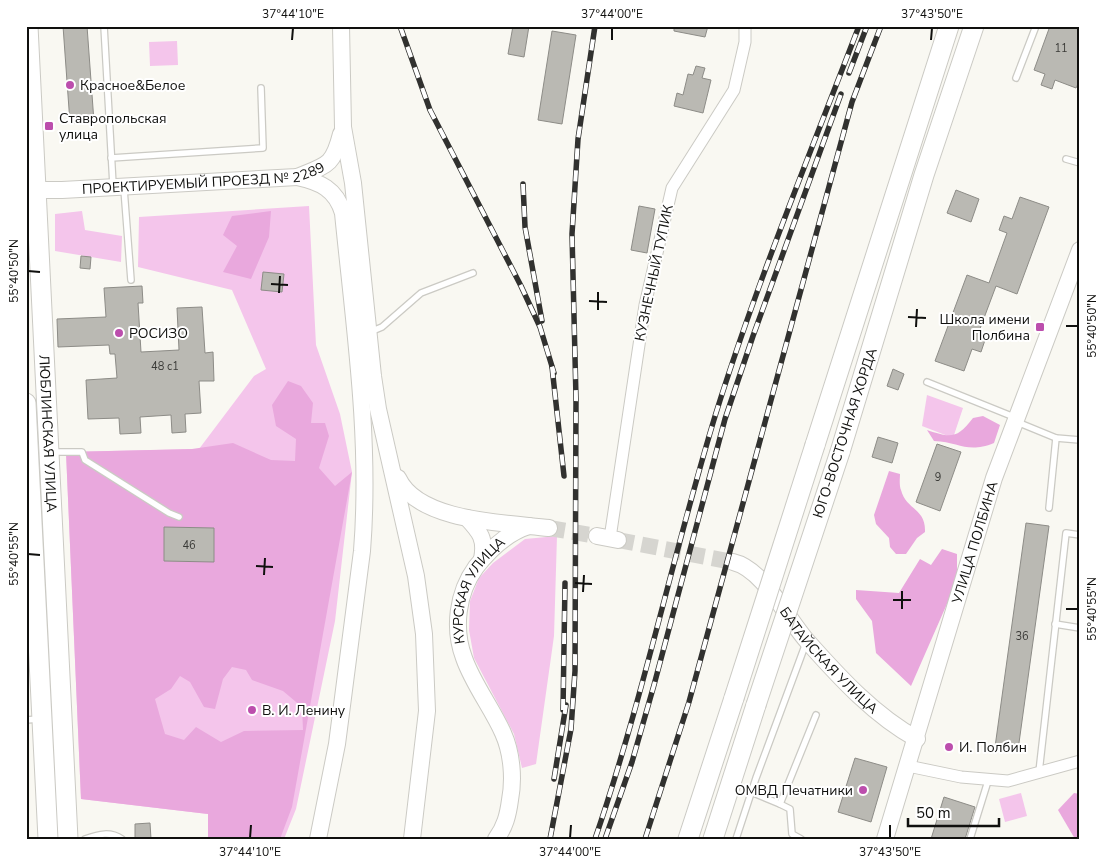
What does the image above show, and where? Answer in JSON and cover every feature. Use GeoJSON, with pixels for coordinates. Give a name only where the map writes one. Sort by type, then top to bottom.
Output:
{"type":"FeatureCollection","features":[{"type":"Feature","properties":{"kind":"main road","name":"ЛЮБЛИНСКАЯ УЛИЦА"},"geometry":{"type":"LineString","coordinates":[[28,26],[32,190],[68,839]]}},
{"type":"Feature","properties":{"kind":"main road"},"geometry":{"type":"LineString","coordinates":[[340,26],[343,127],[353,183],[368,333],[378,409],[393,467],[416,576],[424,634],[427,711],[412,839]]}},
{"type":"Feature","properties":{"kind":"main road","name":"ЮГО-ВОСТОЧНАЯ ХОРДА"},"geometry":{"type":"LineString","coordinates":[[688,839],[949,26]]}},
{"type":"Feature","properties":{"kind":"main road","name":"ЮГО-ВОСТОЧНАЯ ХОРДА"},"geometry":{"type":"LineString","coordinates":[[713,839],[840,452],[922,185],[974,26]]}},
{"type":"Feature","properties":{"kind":"main road","name":"ПРОЕКТИРУЕМЫЙ ПРОЕЗД № 2289"},"geometry":{"type":"LineString","coordinates":[[32,190],[118,187],[297,176],[316,170],[332,159],[336,154],[343,127]]}},
{"type":"Feature","properties":{"kind":"main road"},"geometry":{"type":"LineString","coordinates":[[297,176],[318,182],[334,192],[343,213],[365,429],[362,551],[337,744],[318,839]]}},
{"type":"Feature","properties":{"kind":"main road","name":"УЛИЦА ПОЛБИНА"},"geometry":{"type":"LineString","coordinates":[[885,839],[917,739],[994,478],[1080,250]]}},
{"type":"Feature","properties":{"kind":"main road","name":"ЛЮБЛИНСКАЯ УЛИЦА"},"geometry":{"type":"LineString","coordinates":[[26,403],[34,720],[48,839]]}},
{"type":"Feature","properties":{"kind":"main road"},"geometry":{"type":"LineString","coordinates":[[393,467],[402,487],[418,501],[467,518],[549,528]]}},
{"type":"Feature","properties":{"kind":"main road"},"geometry":{"type":"LineString","coordinates":[[467,518],[483,536],[485,545],[482,559]]}},
{"type":"Feature","properties":{"kind":"main road","name":"КУРСКАЯ УЛИЦА"},"geometry":{"type":"LineString","coordinates":[[496,839],[502,830],[508,814],[512,791],[508,751],[503,734],[464,658],[458,630],[460,600],[468,578],[482,559],[514,531],[529,526]]}},
{"type":"Feature","properties":{"kind":"main road","name":"БАТАЙСКАЯ УЛИЦА"},"geometry":{"type":"LineString","coordinates":[[733,562],[751,569],[807,641],[880,714],[917,739]]}},
{"type":"Feature","properties":{"kind":"street","name":"КУЗНЕЧНЫЙ ТУПИК"},"geometry":{"type":"LineString","coordinates":[[609,538],[645,305],[672,188],[734,90],[746,42],[745,26]]}},
{"type":"Feature","properties":{"kind":"street"},"geometry":{"type":"LineString","coordinates":[[908,766],[988,781],[1008,781],[1080,762]]}},
{"type":"Feature","properties":{"kind":"lane"},"geometry":{"type":"LineString","coordinates":[[104,26],[111,158],[118,187],[131,280]]}},
{"type":"Feature","properties":{"kind":"lane"},"geometry":{"type":"LineString","coordinates":[[1016,78],[1036,26]]}},
{"type":"Feature","properties":{"kind":"lane"},"geometry":{"type":"LineString","coordinates":[[111,158],[263,148],[260,88]]}},
{"type":"Feature","properties":{"kind":"lane"},"geometry":{"type":"LineString","coordinates":[[1066,159],[1080,163]]}},
{"type":"Feature","properties":{"kind":"lane"},"geometry":{"type":"LineString","coordinates":[[368,333],[382,327],[421,293],[473,273]]}},
{"type":"Feature","properties":{"kind":"lane"},"geometry":{"type":"LineString","coordinates":[[927,382],[1056,438],[1080,440]]}},
{"type":"Feature","properties":{"kind":"lane"},"geometry":{"type":"LineString","coordinates":[[1048,508],[1056,438]]}},
{"type":"Feature","properties":{"kind":"lane"},"geometry":{"type":"LineString","coordinates":[[48,452],[82,452],[85,460],[169,513],[179,517]]}},
{"type":"Feature","properties":{"kind":"lane"},"geometry":{"type":"LineString","coordinates":[[1038,774],[1066,533],[1080,535]]}},
{"type":"Feature","properties":{"kind":"lane"},"geometry":{"type":"LineString","coordinates":[[1056,624],[1080,628]]}},
{"type":"Feature","properties":{"kind":"lane"},"geometry":{"type":"LineString","coordinates":[[736,839],[751,792],[807,641]]}},
{"type":"Feature","properties":{"kind":"lane"},"geometry":{"type":"LineString","coordinates":[[780,804],[816,715]]}},
{"type":"Feature","properties":{"kind":"lane"},"geometry":{"type":"LineString","coordinates":[[970,839],[988,781]]}},
{"type":"Feature","properties":{"kind":"lane"},"geometry":{"type":"LineString","coordinates":[[751,792],[790,809],[792,834],[801,839]]}},
{"type":"Feature","properties":{"kind":"lane"},"geometry":{"type":"LineString","coordinates":[[85,839],[97,834],[112,833],[122,839]]}},
{"type":"Feature","properties":{"kind":"shaded area"},"geometry":{"type":"Polygon","coordinates":[[[177,41],[178,65],[150,66],[149,42],[177,41]]]}},
{"type":"Feature","properties":{"kind":"shaded area"},"geometry":{"type":"Polygon","coordinates":[[[309,206],[316,345],[340,414],[352,472],[335,621],[296,809],[284,839],[208,839],[208,814],[81,799],[66,452],[199,449],[254,376],[266,369],[232,290],[138,267],[139,217],[309,206]]]}},
{"type":"Feature","properties":{"kind":"shaded area"},"geometry":{"type":"Polygon","coordinates":[[[82,211],[85,230],[122,236],[121,262],[55,251],[55,214],[82,211]]]}},
{"type":"Feature","properties":{"kind":"shaded area"},"geometry":{"type":"Polygon","coordinates":[[[271,211],[269,237],[251,279],[223,272],[237,246],[223,235],[232,216],[271,211]]]}},
{"type":"Feature","properties":{"kind":"shaded area"},"geometry":{"type":"Polygon","coordinates":[[[288,381],[301,386],[313,403],[311,423],[325,423],[329,436],[319,468],[335,486],[352,472],[292,807],[280,839],[208,839],[208,814],[81,799],[66,452],[192,449],[233,443],[271,460],[295,461],[296,439],[276,426],[272,405],[288,381]],[[164,528],[164,561],[214,562],[164,528]],[[232,667],[223,679],[215,709],[204,707],[190,682],[180,676],[171,689],[155,699],[165,734],[184,740],[196,727],[221,742],[244,731],[303,730],[302,707],[283,691],[252,680],[246,670],[232,667]]]}},
{"type":"Feature","properties":{"kind":"shaded area"},"geometry":{"type":"Polygon","coordinates":[[[927,395],[963,408],[953,438],[922,426],[927,395]]]}},
{"type":"Feature","properties":{"kind":"shaded area"},"geometry":{"type":"Polygon","coordinates":[[[983,416],[1000,425],[994,443],[985,446],[970,447],[934,441],[927,430],[953,435],[962,430],[973,418],[983,416]]]}},
{"type":"Feature","properties":{"kind":"shaded area"},"geometry":{"type":"Polygon","coordinates":[[[889,471],[900,474],[900,486],[904,497],[919,513],[924,524],[925,532],[917,538],[906,554],[896,554],[890,547],[889,538],[876,524],[874,515],[889,471]]]}},
{"type":"Feature","properties":{"kind":"shaded area"},"geometry":{"type":"Polygon","coordinates":[[[557,536],[554,636],[536,764],[522,768],[514,734],[474,658],[469,630],[470,601],[479,578],[493,563],[525,539],[557,536]]]}},
{"type":"Feature","properties":{"kind":"shaded area"},"geometry":{"type":"Polygon","coordinates":[[[942,549],[957,554],[957,581],[911,686],[876,653],[872,621],[856,599],[856,590],[899,593],[920,559],[931,565],[942,549]]]}},
{"type":"Feature","properties":{"kind":"shaded area"},"geometry":{"type":"Polygon","coordinates":[[[1021,793],[1027,816],[1005,822],[999,799],[1021,793]]]}},
{"type":"Feature","properties":{"kind":"shaded area"},"geometry":{"type":"Polygon","coordinates":[[[1074,793],[1080,794],[1080,839],[1075,839],[1058,810],[1074,793]]]}},
{"type":"Feature","properties":{"kind":"building"},"geometry":{"type":"Polygon","coordinates":[[[63,26],[87,26],[94,122],[70,123],[63,26]]]}},
{"type":"Feature","properties":{"kind":"building"},"geometry":{"type":"Polygon","coordinates":[[[513,26],[529,26],[524,57],[508,54],[513,26]]]}},
{"type":"Feature","properties":{"kind":"building"},"geometry":{"type":"Polygon","coordinates":[[[674,26],[708,26],[705,37],[674,31],[674,26]]]}},
{"type":"Feature","properties":{"kind":"building"},"geometry":{"type":"Polygon","coordinates":[[[1050,26],[1080,26],[1080,80],[1076,88],[1055,80],[1052,89],[1041,85],[1045,74],[1034,70],[1050,26]]]}},
{"type":"Feature","properties":{"kind":"building"},"geometry":{"type":"Polygon","coordinates":[[[552,31],[576,35],[562,124],[538,120],[552,31]]]}},
{"type":"Feature","properties":{"kind":"building"},"geometry":{"type":"Polygon","coordinates":[[[696,66],[705,68],[702,78],[711,80],[703,113],[674,106],[677,93],[683,95],[688,74],[693,75],[696,66]]]}},
{"type":"Feature","properties":{"kind":"building"},"geometry":{"type":"Polygon","coordinates":[[[956,190],[979,199],[971,222],[947,213],[956,190]]]}},
{"type":"Feature","properties":{"kind":"building"},"geometry":{"type":"Polygon","coordinates":[[[1020,197],[1049,207],[1017,294],[996,286],[978,334],[986,337],[981,352],[972,349],[964,371],[935,361],[967,275],[989,283],[1007,233],[999,230],[1004,216],[1012,219],[1020,197]]]}},
{"type":"Feature","properties":{"kind":"building"},"geometry":{"type":"Polygon","coordinates":[[[639,206],[655,209],[647,253],[631,250],[639,206]]]}},
{"type":"Feature","properties":{"kind":"building"},"geometry":{"type":"Polygon","coordinates":[[[81,256],[91,257],[90,269],[80,268],[81,256]]]}},
{"type":"Feature","properties":{"kind":"building"},"geometry":{"type":"Polygon","coordinates":[[[263,272],[284,274],[282,292],[261,290],[263,272]]]}},
{"type":"Feature","properties":{"kind":"building"},"geometry":{"type":"Polygon","coordinates":[[[142,286],[143,303],[138,303],[141,352],[179,350],[177,308],[202,307],[205,353],[213,352],[214,381],[199,381],[201,413],[185,414],[186,432],[172,433],[171,415],[140,417],[141,433],[120,434],[119,418],[88,419],[86,380],[117,378],[115,354],[110,354],[109,345],[58,347],[57,319],[106,317],[104,288],[142,286]]]}},
{"type":"Feature","properties":{"kind":"building"},"geometry":{"type":"Polygon","coordinates":[[[893,369],[904,374],[898,390],[887,386],[893,369]]]}},
{"type":"Feature","properties":{"kind":"building"},"geometry":{"type":"Polygon","coordinates":[[[878,437],[898,443],[892,463],[872,457],[878,437]]]}},
{"type":"Feature","properties":{"kind":"building"},"geometry":{"type":"Polygon","coordinates":[[[937,444],[961,452],[940,511],[916,502],[937,444]]]}},
{"type":"Feature","properties":{"kind":"building"},"geometry":{"type":"Polygon","coordinates":[[[1026,523],[1049,526],[1018,750],[995,747],[1026,523]]]}},
{"type":"Feature","properties":{"kind":"building"},"geometry":{"type":"Polygon","coordinates":[[[164,527],[214,528],[214,562],[164,561],[164,527]]]}},
{"type":"Feature","properties":{"kind":"building","name":"ОМВД Печатники"},"geometry":{"type":"Polygon","coordinates":[[[855,758],[887,767],[871,822],[838,812],[855,758]]]}},
{"type":"Feature","properties":{"kind":"building"},"geometry":{"type":"Polygon","coordinates":[[[944,797],[975,807],[965,839],[931,839],[944,797]]]}},
{"type":"Feature","properties":{"kind":"building"},"geometry":{"type":"Polygon","coordinates":[[[150,823],[151,839],[135,839],[135,824],[150,823]]]}},
{"type":"Feature","properties":{"kind":"tunnel"},"geometry":{"type":"LineString","coordinates":[[549,528],[597,536]]}},
{"type":"Feature","properties":{"kind":"tunnel"},"geometry":{"type":"LineString","coordinates":[[618,540],[733,562]]}},
{"type":"Feature","properties":{"kind":"railway"},"geometry":{"type":"LineString","coordinates":[[400,26],[430,110],[521,286],[540,327],[554,373]]}},
{"type":"Feature","properties":{"kind":"railway"},"geometry":{"type":"LineString","coordinates":[[550,839],[571,729],[575,671],[576,398],[572,234],[578,139],[595,26]]}},
{"type":"Feature","properties":{"kind":"railway"},"geometry":{"type":"LineString","coordinates":[[595,839],[628,733],[716,413],[784,218],[859,26]]}},
{"type":"Feature","properties":{"kind":"railway"},"geometry":{"type":"LineString","coordinates":[[849,73],[867,26]]}},
{"type":"Feature","properties":{"kind":"railway"},"geometry":{"type":"LineString","coordinates":[[645,839],[689,702],[852,102],[881,26]]}},
{"type":"Feature","properties":{"kind":"railway"},"geometry":{"type":"LineString","coordinates":[[605,839],[632,762],[725,419],[753,336],[841,94]]}},
{"type":"Feature","properties":{"kind":"railway"},"geometry":{"type":"LineString","coordinates":[[523,184],[525,227],[542,321]]}},
{"type":"Feature","properties":{"kind":"railway"},"geometry":{"type":"LineString","coordinates":[[552,367],[564,476]]}},
{"type":"Feature","properties":{"kind":"railway"},"geometry":{"type":"LineString","coordinates":[[563,710],[565,583]]}},
{"type":"Feature","properties":{"kind":"railway"},"geometry":{"type":"LineString","coordinates":[[554,779],[566,705]]}},
{"type":"Feature","properties":{"kind":"place","name":"Красное&Белое"},"geometry":{"type":"Point","coordinates":[70,85]}},
{"type":"Feature","properties":{"kind":"place","name":"Ставропольская улица"},"geometry":{"type":"Point","coordinates":[49,126]}},
{"type":"Feature","properties":{"kind":"place","name":"Школа имени Полбина"},"geometry":{"type":"Point","coordinates":[1040,327]}},
{"type":"Feature","properties":{"kind":"place","name":"РОСИЗО"},"geometry":{"type":"Point","coordinates":[119,333]}},
{"type":"Feature","properties":{"kind":"place","name":"В. И. Ленину"},"geometry":{"type":"Point","coordinates":[252,710]}},
{"type":"Feature","properties":{"kind":"place","name":"И. Полбин"},"geometry":{"type":"Point","coordinates":[949,747]}},
{"type":"Feature","properties":{"kind":"place","name":"ОМВД Печатники"},"geometry":{"type":"Point","coordinates":[863,790]}}]}
